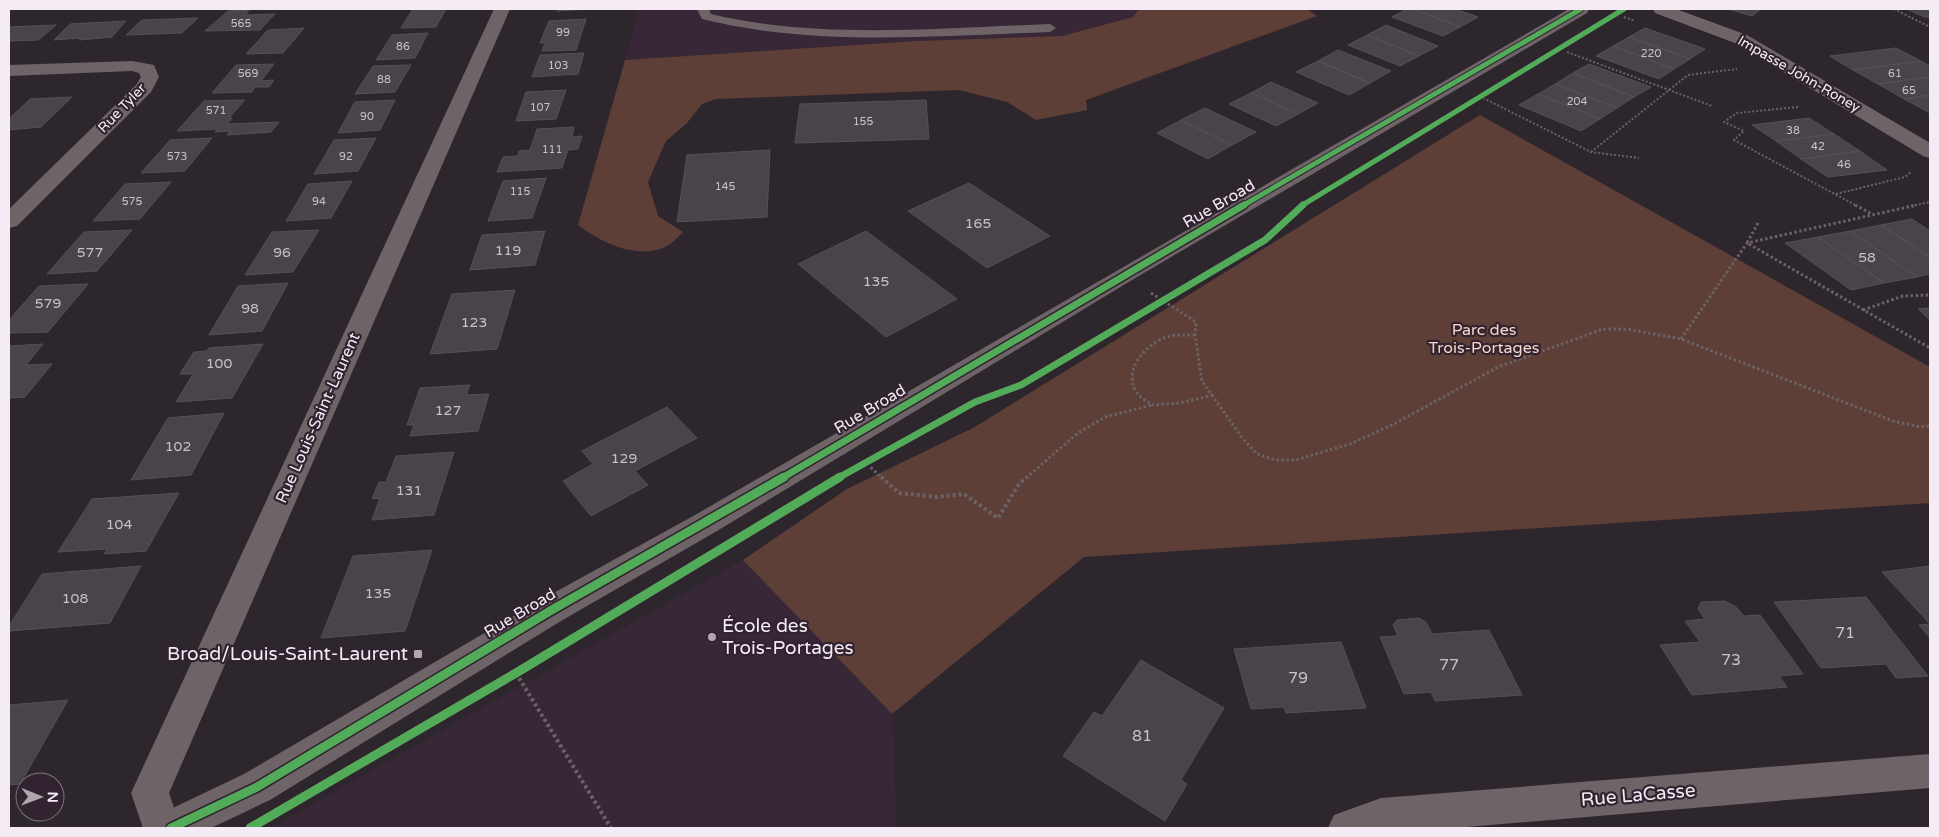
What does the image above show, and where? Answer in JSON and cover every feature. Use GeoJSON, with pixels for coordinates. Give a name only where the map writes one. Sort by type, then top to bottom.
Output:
{"type":"FeatureCollection","features":[{"type":"Feature","properties":{"kind":"street","name":"Rue Louis-Saint-Laurent"},"geometry":{"type":"LineString","coordinates":[[162,828],[150,793],[502,9]]}},
{"type":"Feature","properties":{"kind":"street","name":"Rue Broad"},"geometry":{"type":"LineString","coordinates":[[171,828],[257,787],[550,611],[706,523],[1124,275],[1581,9]]}},
{"type":"Feature","properties":{"kind":"street","name":"Impasse John-Roney"},"geometry":{"type":"LineString","coordinates":[[1661,9],[1741,39],[1930,152]]}},
{"type":"Feature","properties":{"kind":"street","name":"Rue Tyler"},"geometry":{"type":"LineString","coordinates":[[9,70],[132,66],[147,69],[150,77],[144,88],[9,221]]}},
{"type":"Feature","properties":{"kind":"street","name":"Rue LaCasse"},"geometry":{"type":"LineString","coordinates":[[1347,828],[1381,816],[1930,771]]}},
{"type":"Feature","properties":{"kind":"lane"},"geometry":{"type":"LineString","coordinates":[[703,9],[706,16],[738,24],[858,34],[1050,28]]}},
{"type":"Feature","properties":{"kind":"path"},"geometry":{"type":"LineString","coordinates":[[1614,14],[1624,9]]}},
{"type":"Feature","properties":{"kind":"path"},"geometry":{"type":"LineString","coordinates":[[1894,9],[1930,27]]}},
{"type":"Feature","properties":{"kind":"path"},"geometry":{"type":"LineString","coordinates":[[1624,18],[1640,24]]}},
{"type":"Feature","properties":{"kind":"path"},"geometry":{"type":"LineString","coordinates":[[1555,50],[1565,49],[1712,106]]}},
{"type":"Feature","properties":{"kind":"path"},"geometry":{"type":"LineString","coordinates":[[1591,152],[1688,75],[1741,68]]}},
{"type":"Feature","properties":{"kind":"path"},"geometry":{"type":"LineString","coordinates":[[1471,102],[1488,92]]}},
{"type":"Feature","properties":{"kind":"path"},"geometry":{"type":"LineString","coordinates":[[1479,97],[1591,152],[1639,158]]}},
{"type":"Feature","properties":{"kind":"path"},"geometry":{"type":"LineString","coordinates":[[1802,106],[1738,113],[1724,122],[1744,131],[1734,140],[1873,215]]}},
{"type":"Feature","properties":{"kind":"path"},"geometry":{"type":"LineString","coordinates":[[1836,194],[1905,178],[1912,172],[1905,166]]}},
{"type":"Feature","properties":{"kind":"path"},"geometry":{"type":"LineString","coordinates":[[1747,242],[1930,202]]}},
{"type":"Feature","properties":{"kind":"path"},"geometry":{"type":"LineString","coordinates":[[1681,339],[1758,223]]}},
{"type":"Feature","properties":{"kind":"path"},"geometry":{"type":"LineString","coordinates":[[1747,242],[1930,348]]}},
{"type":"Feature","properties":{"kind":"path"},"geometry":{"type":"LineString","coordinates":[[1124,275],[1196,322],[1195,335],[1202,381],[1243,439],[1257,454],[1275,460],[1296,460],[1350,444],[1394,424],[1498,367],[1603,329],[1627,329],[1681,339],[1893,421],[1920,427],[1930,426]]}},
{"type":"Feature","properties":{"kind":"path"},"geometry":{"type":"LineString","coordinates":[[1863,310],[1904,296],[1930,295]]}},
{"type":"Feature","properties":{"kind":"path"},"geometry":{"type":"LineString","coordinates":[[1156,306],[1172,296]]}},
{"type":"Feature","properties":{"kind":"path"},"geometry":{"type":"LineString","coordinates":[[1152,405],[1136,393],[1131,379],[1136,361],[1153,345],[1171,336],[1195,335]]}},
{"type":"Feature","properties":{"kind":"path"},"geometry":{"type":"LineString","coordinates":[[864,462],[899,493],[937,497],[964,494],[998,518],[1019,484],[1078,433],[1105,417],[1152,405],[1180,404],[1213,395]]}},
{"type":"Feature","properties":{"kind":"path"},"geometry":{"type":"LineString","coordinates":[[856,467],[873,457]]}},
{"type":"Feature","properties":{"kind":"path"},"geometry":{"type":"LineString","coordinates":[[496,644],[516,673],[611,828]]}},
{"type":"Feature","properties":{"kind":"path"},"geometry":{"type":"LineString","coordinates":[[507,678],[524,668]]}},
{"type":"Feature","properties":{"kind":"shaded area"},"geometry":{"type":"Polygon","coordinates":[[[638,9],[1139,9],[1133,17],[1062,36],[917,41],[625,60],[638,9]]]}},
{"type":"Feature","properties":{"kind":"shaded area","name":"École des Trois-Portages"},"geometry":{"type":"Polygon","coordinates":[[[743,560],[892,714],[897,828],[270,828],[743,560]]]}},
{"type":"Feature","properties":{"kind":"green space"},"geometry":{"type":"Polygon","coordinates":[[[1139,9],[1307,9],[1317,16],[1086,100],[1087,110],[1036,120],[1007,102],[959,90],[716,99],[702,104],[687,123],[666,141],[648,182],[658,216],[683,232],[675,240],[665,247],[654,250],[631,250],[608,243],[578,225],[625,60],[917,41],[1062,36],[1133,17],[1139,9]]]}},
{"type":"Feature","properties":{"kind":"green space","name":"Parc des Trois-Portages"},"geometry":{"type":"Polygon","coordinates":[[[1480,115],[1930,367],[1930,503],[1084,557],[892,714],[743,560],[847,489],[973,428],[1480,115]]]}},
{"type":"Feature","properties":{"kind":"building"},"geometry":{"type":"Polygon","coordinates":[[[413,9],[446,9],[436,27],[401,28],[413,9]]]}},
{"type":"Feature","properties":{"kind":"building"},"geometry":{"type":"Polygon","coordinates":[[[558,9],[590,9],[557,11],[558,9]]]}},
{"type":"Feature","properties":{"kind":"building"},"geometry":{"type":"Polygon","coordinates":[[[1407,9],[1413,9],[1460,27],[1443,36],[1392,17],[1407,9]]]}},
{"type":"Feature","properties":{"kind":"building"},"geometry":{"type":"Polygon","coordinates":[[[1413,9],[1455,9],[1478,17],[1460,27],[1413,9]]]}},
{"type":"Feature","properties":{"kind":"building"},"geometry":{"type":"Polygon","coordinates":[[[1729,9],[1761,9],[1752,16],[1729,9]]]}},
{"type":"Feature","properties":{"kind":"building"},"geometry":{"type":"Polygon","coordinates":[[[1907,9],[1930,9],[1930,17],[1924,17],[1907,9]]]}},
{"type":"Feature","properties":{"kind":"building"},"geometry":{"type":"Polygon","coordinates":[[[249,10],[245,15],[275,14],[260,30],[205,31],[228,11],[249,10]]]}},
{"type":"Feature","properties":{"kind":"building"},"geometry":{"type":"Polygon","coordinates":[[[198,18],[182,33],[126,35],[142,20],[198,18]]]}},
{"type":"Feature","properties":{"kind":"building"},"geometry":{"type":"Polygon","coordinates":[[[586,19],[576,50],[542,51],[545,43],[540,43],[549,21],[586,19]]]}},
{"type":"Feature","properties":{"kind":"building"},"geometry":{"type":"Polygon","coordinates":[[[126,21],[112,37],[54,40],[70,24],[126,21]]]}},
{"type":"Feature","properties":{"kind":"building"},"geometry":{"type":"Polygon","coordinates":[[[56,25],[38,40],[9,41],[9,27],[56,25]]]}},
{"type":"Feature","properties":{"kind":"building"},"geometry":{"type":"Polygon","coordinates":[[[1386,25],[1438,46],[1419,56],[1367,35],[1386,25]]]}},
{"type":"Feature","properties":{"kind":"building"},"geometry":{"type":"Polygon","coordinates":[[[304,28],[283,53],[246,54],[268,30],[304,28]]]}},
{"type":"Feature","properties":{"kind":"building"},"geometry":{"type":"Polygon","coordinates":[[[1645,28],[1705,49],[1690,59],[1629,37],[1645,28]]]}},
{"type":"Feature","properties":{"kind":"building"},"geometry":{"type":"Polygon","coordinates":[[[428,33],[415,58],[376,60],[392,35],[428,33]]]}},
{"type":"Feature","properties":{"kind":"building"},"geometry":{"type":"Polygon","coordinates":[[[1367,35],[1419,56],[1400,66],[1348,45],[1367,35]]]}},
{"type":"Feature","properties":{"kind":"building"},"geometry":{"type":"Polygon","coordinates":[[[1629,37],[1690,59],[1674,69],[1613,46],[1629,37]]]}},
{"type":"Feature","properties":{"kind":"building"},"geometry":{"type":"Polygon","coordinates":[[[1613,46],[1674,69],[1659,79],[1596,56],[1613,46]]]}},
{"type":"Feature","properties":{"kind":"building"},"geometry":{"type":"Polygon","coordinates":[[[1896,48],[1921,61],[1853,70],[1830,56],[1896,48]]]}},
{"type":"Feature","properties":{"kind":"building"},"geometry":{"type":"Polygon","coordinates":[[[1338,50],[1391,71],[1370,83],[1318,61],[1338,50]]]}},
{"type":"Feature","properties":{"kind":"building"},"geometry":{"type":"Polygon","coordinates":[[[584,53],[578,74],[532,77],[540,55],[584,53]]]}},
{"type":"Feature","properties":{"kind":"building"},"geometry":{"type":"Polygon","coordinates":[[[1318,61],[1370,83],[1349,95],[1296,72],[1318,61]]]}},
{"type":"Feature","properties":{"kind":"building"},"geometry":{"type":"Polygon","coordinates":[[[1921,61],[1930,66],[1930,77],[1878,84],[1853,70],[1921,61]]]}},
{"type":"Feature","properties":{"kind":"building"},"geometry":{"type":"Polygon","coordinates":[[[274,64],[261,81],[274,80],[269,87],[255,87],[252,92],[212,93],[236,65],[274,64]]]}},
{"type":"Feature","properties":{"kind":"building"},"geometry":{"type":"Polygon","coordinates":[[[1589,64],[1651,87],[1634,97],[1573,73],[1589,64]]]}},
{"type":"Feature","properties":{"kind":"building"},"geometry":{"type":"Polygon","coordinates":[[[411,65],[395,92],[355,94],[373,66],[411,65]]]}},
{"type":"Feature","properties":{"kind":"building"},"geometry":{"type":"Polygon","coordinates":[[[1573,73],[1634,97],[1617,108],[1555,84],[1573,73]]]}},
{"type":"Feature","properties":{"kind":"building"},"geometry":{"type":"Polygon","coordinates":[[[1930,77],[1930,95],[1904,99],[1878,84],[1930,77]]]}},
{"type":"Feature","properties":{"kind":"building"},"geometry":{"type":"Polygon","coordinates":[[[1271,82],[1318,103],[1298,114],[1251,93],[1271,82]]]}},
{"type":"Feature","properties":{"kind":"building"},"geometry":{"type":"Polygon","coordinates":[[[1555,84],[1617,108],[1600,119],[1538,94],[1555,84]]]}},
{"type":"Feature","properties":{"kind":"building"},"geometry":{"type":"Polygon","coordinates":[[[566,90],[556,119],[516,121],[526,92],[566,90]]]}},
{"type":"Feature","properties":{"kind":"building"},"geometry":{"type":"Polygon","coordinates":[[[1251,93],[1298,114],[1276,126],[1229,104],[1251,93]]]}},
{"type":"Feature","properties":{"kind":"building"},"geometry":{"type":"Polygon","coordinates":[[[1538,94],[1600,119],[1581,131],[1519,105],[1538,94]]]}},
{"type":"Feature","properties":{"kind":"building"},"geometry":{"type":"Polygon","coordinates":[[[1930,95],[1930,113],[1904,99],[1930,95]]]}},
{"type":"Feature","properties":{"kind":"building"},"geometry":{"type":"Polygon","coordinates":[[[72,97],[41,127],[9,130],[9,119],[30,99],[72,97]]]}},
{"type":"Feature","properties":{"kind":"building"},"geometry":{"type":"Polygon","coordinates":[[[245,100],[229,118],[232,118],[227,124],[279,122],[271,132],[227,135],[230,131],[215,132],[217,129],[177,131],[204,101],[245,100]]]}},
{"type":"Feature","properties":{"kind":"building"},"geometry":{"type":"Polygon","coordinates":[[[395,100],[380,130],[338,133],[355,102],[395,100]]]}},
{"type":"Feature","properties":{"kind":"building"},"geometry":{"type":"Polygon","coordinates":[[[926,100],[929,139],[795,143],[800,104],[926,100]]]}},
{"type":"Feature","properties":{"kind":"building"},"geometry":{"type":"Polygon","coordinates":[[[1205,108],[1256,132],[1232,145],[1181,120],[1205,108]]]}},
{"type":"Feature","properties":{"kind":"building"},"geometry":{"type":"Polygon","coordinates":[[[1809,118],[1834,134],[1776,141],[1752,125],[1809,118]]]}},
{"type":"Feature","properties":{"kind":"building"},"geometry":{"type":"Polygon","coordinates":[[[1181,120],[1232,145],[1208,159],[1157,133],[1181,120]]]}},
{"type":"Feature","properties":{"kind":"building"},"geometry":{"type":"Polygon","coordinates":[[[574,127],[572,137],[582,136],[578,149],[568,150],[562,168],[497,172],[503,157],[518,156],[519,151],[530,150],[537,129],[574,127]]]}},
{"type":"Feature","properties":{"kind":"building"},"geometry":{"type":"Polygon","coordinates":[[[1834,134],[1860,151],[1801,159],[1776,141],[1834,134]]]}},
{"type":"Feature","properties":{"kind":"building"},"geometry":{"type":"Polygon","coordinates":[[[212,138],[185,171],[141,173],[170,140],[212,138]]]}},
{"type":"Feature","properties":{"kind":"building"},"geometry":{"type":"Polygon","coordinates":[[[376,138],[358,171],[314,174],[334,140],[376,138]]]}},
{"type":"Feature","properties":{"kind":"building"},"geometry":{"type":"Polygon","coordinates":[[[770,150],[767,217],[677,222],[687,155],[770,150]]]}},
{"type":"Feature","properties":{"kind":"building"},"geometry":{"type":"Polygon","coordinates":[[[1860,151],[1887,170],[1828,177],[1801,159],[1860,151]]]}},
{"type":"Feature","properties":{"kind":"building"},"geometry":{"type":"Polygon","coordinates":[[[546,178],[532,218],[488,221],[503,181],[546,178]]]}},
{"type":"Feature","properties":{"kind":"building"},"geometry":{"type":"Polygon","coordinates":[[[352,181],[331,218],[286,221],[308,184],[352,181]]]}},
{"type":"Feature","properties":{"kind":"building"},"geometry":{"type":"Polygon","coordinates":[[[171,182],[140,219],[93,221],[125,184],[171,182]]]}},
{"type":"Feature","properties":{"kind":"building"},"geometry":{"type":"Polygon","coordinates":[[[969,183],[1050,236],[987,268],[908,211],[969,183]]]}},
{"type":"Feature","properties":{"kind":"building"},"geometry":{"type":"Polygon","coordinates":[[[1912,219],[1930,231],[1930,257],[1881,225],[1912,219]]]}},
{"type":"Feature","properties":{"kind":"building"},"geometry":{"type":"Polygon","coordinates":[[[1881,225],[1930,257],[1930,274],[1917,277],[1850,231],[1881,225]]]}},
{"type":"Feature","properties":{"kind":"building"},"geometry":{"type":"Polygon","coordinates":[[[132,230],[97,271],[47,274],[84,232],[132,230]]]}},
{"type":"Feature","properties":{"kind":"building"},"geometry":{"type":"Polygon","coordinates":[[[319,230],[293,272],[245,275],[272,232],[319,230]]]}},
{"type":"Feature","properties":{"kind":"building"},"geometry":{"type":"Polygon","coordinates":[[[545,231],[535,265],[470,270],[482,235],[545,231]]]}},
{"type":"Feature","properties":{"kind":"building"},"geometry":{"type":"Polygon","coordinates":[[[866,231],[957,299],[886,337],[798,264],[866,231]]]}},
{"type":"Feature","properties":{"kind":"building"},"geometry":{"type":"Polygon","coordinates":[[[1850,231],[1917,277],[1884,283],[1818,237],[1850,231]]]}},
{"type":"Feature","properties":{"kind":"building"},"geometry":{"type":"Polygon","coordinates":[[[1818,237],[1884,283],[1851,290],[1785,243],[1818,237]]]}},
{"type":"Feature","properties":{"kind":"building"},"geometry":{"type":"Polygon","coordinates":[[[288,283],[262,331],[209,335],[238,286],[288,283]]]}},
{"type":"Feature","properties":{"kind":"building"},"geometry":{"type":"Polygon","coordinates":[[[88,284],[48,332],[9,333],[9,320],[39,286],[88,284]]]}},
{"type":"Feature","properties":{"kind":"building"},"geometry":{"type":"Polygon","coordinates":[[[515,290],[497,349],[430,354],[452,294],[515,290]]]}},
{"type":"Feature","properties":{"kind":"building"},"geometry":{"type":"Polygon","coordinates":[[[1930,308],[1930,320],[1918,309],[1930,308]]]}},
{"type":"Feature","properties":{"kind":"building"},"geometry":{"type":"Polygon","coordinates":[[[43,344],[26,365],[52,364],[25,397],[9,398],[9,346],[43,344]]]}},
{"type":"Feature","properties":{"kind":"building"},"geometry":{"type":"Polygon","coordinates":[[[263,344],[232,398],[176,402],[193,374],[180,374],[194,352],[207,351],[209,348],[263,344]]]}},
{"type":"Feature","properties":{"kind":"building"},"geometry":{"type":"Polygon","coordinates":[[[470,385],[466,395],[489,394],[478,431],[410,436],[414,425],[407,425],[420,388],[470,385]]]}},
{"type":"Feature","properties":{"kind":"building"},"geometry":{"type":"Polygon","coordinates":[[[667,407],[697,438],[635,471],[648,485],[591,516],[563,481],[593,464],[582,451],[667,407]]]}},
{"type":"Feature","properties":{"kind":"building"},"geometry":{"type":"Polygon","coordinates":[[[224,413],[191,475],[131,480],[168,418],[224,413]]]}},
{"type":"Feature","properties":{"kind":"building"},"geometry":{"type":"Polygon","coordinates":[[[454,452],[434,515],[372,520],[380,498],[372,499],[379,482],[386,482],[396,456],[454,452]]]}},
{"type":"Feature","properties":{"kind":"building"},"geometry":{"type":"Polygon","coordinates":[[[179,493],[146,551],[104,554],[107,549],[58,552],[92,499],[179,493]]]}},
{"type":"Feature","properties":{"kind":"building"},"geometry":{"type":"Polygon","coordinates":[[[432,550],[405,631],[321,638],[353,556],[432,550]]]}},
{"type":"Feature","properties":{"kind":"building"},"geometry":{"type":"Polygon","coordinates":[[[141,566],[110,623],[9,631],[9,626],[42,574],[141,566]]]}},
{"type":"Feature","properties":{"kind":"building"},"geometry":{"type":"Polygon","coordinates":[[[1930,566],[1930,624],[1882,572],[1930,566]]]}},
{"type":"Feature","properties":{"kind":"building"},"geometry":{"type":"Polygon","coordinates":[[[1866,597],[1928,676],[1896,678],[1886,664],[1821,668],[1774,602],[1866,597]]]}},
{"type":"Feature","properties":{"kind":"building"},"geometry":{"type":"Polygon","coordinates":[[[1725,601],[1736,607],[1744,616],[1760,615],[1803,674],[1779,676],[1787,687],[1692,695],[1660,645],[1700,642],[1685,621],[1705,619],[1698,609],[1701,602],[1725,601]]]}},
{"type":"Feature","properties":{"kind":"building"},"geometry":{"type":"Polygon","coordinates":[[[1419,618],[1426,622],[1432,634],[1489,630],[1522,695],[1435,701],[1431,692],[1404,694],[1380,637],[1398,636],[1393,625],[1397,620],[1419,618]]]}},
{"type":"Feature","properties":{"kind":"building"},"geometry":{"type":"Polygon","coordinates":[[[1930,624],[1930,638],[1919,625],[1930,624]]]}},
{"type":"Feature","properties":{"kind":"building"},"geometry":{"type":"Polygon","coordinates":[[[1341,642],[1366,708],[1286,713],[1284,707],[1251,709],[1234,649],[1341,642]]]}},
{"type":"Feature","properties":{"kind":"building"},"geometry":{"type":"Polygon","coordinates":[[[1141,660],[1224,708],[1181,780],[1187,784],[1165,821],[1063,756],[1094,712],[1102,716],[1141,660]]]}},
{"type":"Feature","properties":{"kind":"building"},"geometry":{"type":"Polygon","coordinates":[[[68,700],[27,772],[15,772],[15,784],[9,785],[9,705],[68,700]]]}},
{"type":"Feature","properties":{"kind":"cycle path"},"geometry":{"type":"LineString","coordinates":[[171,828],[257,787],[550,611],[706,523],[1124,275],[1581,9]]}},
{"type":"Feature","properties":{"kind":"cycle path"},"geometry":{"type":"LineString","coordinates":[[250,828],[516,673],[864,462],[975,402],[1021,385],[1164,301],[1265,240],[1298,208],[1624,9]]}},
{"type":"Feature","properties":{"kind":"place","name":"École des Trois-Portages"},"geometry":{"type":"Point","coordinates":[712,637]}},
{"type":"Feature","properties":{"kind":"place","name":"Broad/Louis-Saint-Laurent"},"geometry":{"type":"Point","coordinates":[418,654]}}]}
